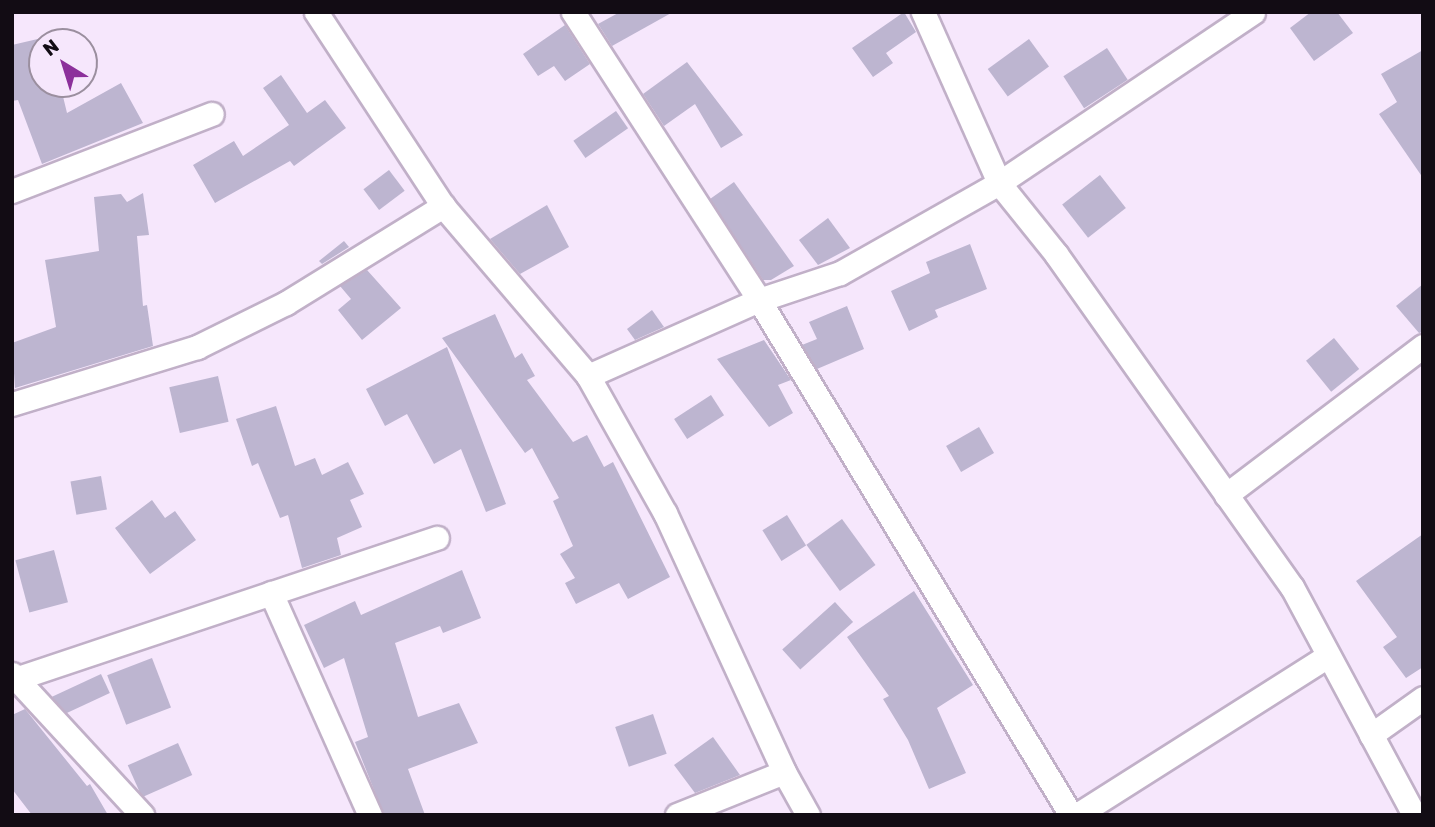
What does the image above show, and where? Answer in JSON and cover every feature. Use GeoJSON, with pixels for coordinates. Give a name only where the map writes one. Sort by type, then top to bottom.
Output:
{"type":"FeatureCollection","features":[{"type":"Feature","properties":{"kind":"street"},"geometry":{"type":"LineString","coordinates":[[316,12],[443,206],[588,376],[664,513],[784,772],[808,815]]}},
{"type":"Feature","properties":{"kind":"street"},"geometry":{"type":"LineString","coordinates":[[573,12],[759,300],[1071,815]]}},
{"type":"Feature","properties":{"kind":"street"},"geometry":{"type":"LineString","coordinates":[[923,12],[999,183],[1056,254],[1292,587],[1326,657],[1414,815]]}},
{"type":"Feature","properties":{"kind":"street"},"geometry":{"type":"LineString","coordinates":[[588,376],[759,300],[840,273],[999,183],[1253,12]]}},
{"type":"Feature","properties":{"kind":"street"},"geometry":{"type":"LineString","coordinates":[[12,191],[212,114]]}},
{"type":"Feature","properties":{"kind":"street"},"geometry":{"type":"LineString","coordinates":[[12,404],[197,347],[286,303],[443,206]]}},
{"type":"Feature","properties":{"kind":"street"},"geometry":{"type":"LineString","coordinates":[[1226,495],[1423,346]]}},
{"type":"Feature","properties":{"kind":"street"},"geometry":{"type":"LineString","coordinates":[[142,815],[13,678],[437,538]]}},
{"type":"Feature","properties":{"kind":"street"},"geometry":{"type":"LineString","coordinates":[[271,593],[370,815]]}},
{"type":"Feature","properties":{"kind":"street"},"geometry":{"type":"LineString","coordinates":[[1077,815],[1326,657]]}},
{"type":"Feature","properties":{"kind":"street"},"geometry":{"type":"LineString","coordinates":[[1371,735],[1423,698]]}},
{"type":"Feature","properties":{"kind":"street"},"geometry":{"type":"LineString","coordinates":[[677,815],[784,772]]}},
{"type":"Feature","properties":{"kind":"building"},"geometry":{"type":"Polygon","coordinates":[[[620,12],[673,12],[612,46],[598,24],[620,12]]]}},
{"type":"Feature","properties":{"kind":"building"},"geometry":{"type":"Polygon","coordinates":[[[904,12],[916,32],[886,53],[893,63],[873,77],[852,48],[904,12]]]}},
{"type":"Feature","properties":{"kind":"building"},"geometry":{"type":"Polygon","coordinates":[[[1311,12],[1337,12],[1353,33],[1314,61],[1290,28],[1311,12]]]}},
{"type":"Feature","properties":{"kind":"building"},"geometry":{"type":"Polygon","coordinates":[[[565,25],[590,64],[565,81],[554,66],[538,76],[523,54],[565,25]]]}},
{"type":"Feature","properties":{"kind":"building"},"geometry":{"type":"Polygon","coordinates":[[[1029,39],[1049,67],[1008,96],[988,69],[1029,39]]]}},
{"type":"Feature","properties":{"kind":"building"},"geometry":{"type":"Polygon","coordinates":[[[28,41],[28,98],[63,98],[67,113],[121,83],[143,123],[42,164],[18,100],[12,101],[12,45],[28,41]]]}},
{"type":"Feature","properties":{"kind":"building"},"geometry":{"type":"Polygon","coordinates":[[[1107,48],[1128,80],[1084,108],[1063,76],[1107,48]]]}},
{"type":"Feature","properties":{"kind":"building"},"geometry":{"type":"Polygon","coordinates":[[[1423,50],[1423,178],[1379,114],[1397,102],[1381,74],[1423,50]]]}},
{"type":"Feature","properties":{"kind":"building"},"geometry":{"type":"Polygon","coordinates":[[[687,62],[743,135],[721,148],[695,104],[664,126],[643,94],[687,62]]]}},
{"type":"Feature","properties":{"kind":"building"},"geometry":{"type":"Polygon","coordinates":[[[281,75],[307,113],[325,100],[346,128],[294,166],[290,161],[215,203],[193,165],[234,141],[243,156],[289,125],[263,88],[281,75]]]}},
{"type":"Feature","properties":{"kind":"building"},"geometry":{"type":"Polygon","coordinates":[[[616,111],[628,128],[585,158],[573,141],[616,111]]]}},
{"type":"Feature","properties":{"kind":"building"},"geometry":{"type":"Polygon","coordinates":[[[389,170],[405,191],[379,210],[363,189],[389,170]]]}},
{"type":"Feature","properties":{"kind":"building"},"geometry":{"type":"Polygon","coordinates":[[[1100,175],[1126,208],[1088,238],[1062,205],[1100,175]]]}},
{"type":"Feature","properties":{"kind":"building"},"geometry":{"type":"Polygon","coordinates":[[[734,182],[794,266],[771,280],[763,280],[710,199],[734,182]]]}},
{"type":"Feature","properties":{"kind":"building"},"geometry":{"type":"Polygon","coordinates":[[[143,193],[149,235],[137,236],[143,306],[147,305],[153,346],[15,388],[12,343],[56,327],[45,260],[99,251],[94,197],[121,194],[127,202],[143,193]]]}},
{"type":"Feature","properties":{"kind":"building"},"geometry":{"type":"Polygon","coordinates":[[[547,205],[569,247],[520,274],[490,239],[547,205]]]}},
{"type":"Feature","properties":{"kind":"building"},"geometry":{"type":"Polygon","coordinates":[[[828,218],[850,248],[818,265],[799,240],[828,218]]]}},
{"type":"Feature","properties":{"kind":"building"},"geometry":{"type":"Polygon","coordinates":[[[344,241],[349,247],[322,264],[319,261],[344,241]]]}},
{"type":"Feature","properties":{"kind":"building"},"geometry":{"type":"Polygon","coordinates":[[[970,244],[987,289],[935,310],[938,317],[909,331],[891,291],[930,273],[926,262],[970,244]]]}},
{"type":"Feature","properties":{"kind":"building"},"geometry":{"type":"Polygon","coordinates":[[[367,270],[401,308],[362,340],[338,310],[351,299],[340,286],[367,270]]]}},
{"type":"Feature","properties":{"kind":"building"},"geometry":{"type":"Polygon","coordinates":[[[1423,284],[1423,332],[1419,333],[1396,306],[1423,284]]]}},
{"type":"Feature","properties":{"kind":"building"},"geometry":{"type":"Polygon","coordinates":[[[847,306],[864,349],[817,369],[802,345],[817,339],[809,322],[847,306]]]}},
{"type":"Feature","properties":{"kind":"building"},"geometry":{"type":"Polygon","coordinates":[[[652,310],[664,327],[635,340],[627,329],[652,310]]]}},
{"type":"Feature","properties":{"kind":"building"},"geometry":{"type":"Polygon","coordinates":[[[495,314],[515,358],[522,353],[535,376],[527,380],[573,442],[587,435],[604,467],[613,462],[670,577],[628,599],[619,583],[576,604],[565,583],[575,578],[560,554],[573,546],[553,501],[559,498],[532,448],[525,453],[442,338],[495,314]]]}},
{"type":"Feature","properties":{"kind":"building"},"geometry":{"type":"Polygon","coordinates":[[[1334,338],[1359,369],[1331,392],[1306,361],[1334,338]]]}},
{"type":"Feature","properties":{"kind":"building"},"geometry":{"type":"Polygon","coordinates":[[[764,340],[791,380],[778,385],[793,413],[769,427],[717,359],[764,340]]]}},
{"type":"Feature","properties":{"kind":"building"},"geometry":{"type":"Polygon","coordinates":[[[447,347],[506,504],[486,512],[461,449],[434,464],[407,414],[385,426],[366,389],[447,347]]]}},
{"type":"Feature","properties":{"kind":"building"},"geometry":{"type":"Polygon","coordinates":[[[218,376],[229,422],[180,433],[169,387],[218,376]]]}},
{"type":"Feature","properties":{"kind":"building"},"geometry":{"type":"Polygon","coordinates":[[[711,395],[724,415],[687,439],[674,419],[711,395]]]}},
{"type":"Feature","properties":{"kind":"building"},"geometry":{"type":"Polygon","coordinates":[[[276,406],[295,466],[315,458],[322,475],[348,462],[364,494],[350,500],[362,527],[337,538],[341,555],[302,568],[288,515],[280,518],[258,463],[252,466],[236,419],[276,406]]]}},
{"type":"Feature","properties":{"kind":"building"},"geometry":{"type":"Polygon","coordinates":[[[979,427],[994,453],[961,472],[946,446],[979,427]]]}},
{"type":"Feature","properties":{"kind":"building"},"geometry":{"type":"Polygon","coordinates":[[[101,476],[107,509],[76,515],[70,481],[101,476]]]}},
{"type":"Feature","properties":{"kind":"building"},"geometry":{"type":"Polygon","coordinates":[[[152,500],[165,518],[175,511],[196,540],[150,574],[115,528],[152,500]]]}},
{"type":"Feature","properties":{"kind":"building"},"geometry":{"type":"Polygon","coordinates":[[[787,515],[806,546],[781,561],[762,530],[787,515]]]}},
{"type":"Feature","properties":{"kind":"building"},"geometry":{"type":"Polygon","coordinates":[[[842,519],[876,565],[840,591],[806,545],[842,519]]]}},
{"type":"Feature","properties":{"kind":"building"},"geometry":{"type":"Polygon","coordinates":[[[1423,534],[1423,667],[1406,678],[1383,647],[1397,637],[1356,581],[1423,534]]]}},
{"type":"Feature","properties":{"kind":"building"},"geometry":{"type":"Polygon","coordinates":[[[54,550],[68,602],[29,613],[15,560],[54,550]]]}},
{"type":"Feature","properties":{"kind":"building"},"geometry":{"type":"Polygon","coordinates":[[[462,570],[481,618],[443,633],[440,626],[395,643],[418,717],[459,703],[478,743],[408,769],[425,815],[384,815],[355,742],[368,737],[344,658],[324,668],[304,625],[355,601],[361,615],[462,570]]]}},
{"type":"Feature","properties":{"kind":"building"},"geometry":{"type":"Polygon","coordinates":[[[914,591],[973,685],[937,708],[966,773],[929,789],[908,740],[883,699],[889,696],[847,637],[914,591]]]}},
{"type":"Feature","properties":{"kind":"building"},"geometry":{"type":"Polygon","coordinates":[[[835,602],[853,622],[800,670],[782,650],[835,602]]]}},
{"type":"Feature","properties":{"kind":"building"},"geometry":{"type":"Polygon","coordinates":[[[152,658],[171,707],[126,725],[107,675],[152,658]]]}},
{"type":"Feature","properties":{"kind":"building"},"geometry":{"type":"Polygon","coordinates":[[[101,674],[110,693],[61,716],[52,697],[101,674]]]}},
{"type":"Feature","properties":{"kind":"building"},"geometry":{"type":"Polygon","coordinates":[[[25,709],[87,786],[90,784],[108,815],[32,815],[12,789],[12,715],[25,709]]]}},
{"type":"Feature","properties":{"kind":"building"},"geometry":{"type":"Polygon","coordinates":[[[653,714],[667,754],[629,767],[615,727],[653,714]]]}},
{"type":"Feature","properties":{"kind":"building"},"geometry":{"type":"Polygon","coordinates":[[[713,737],[740,775],[695,793],[674,765],[713,737]]]}},
{"type":"Feature","properties":{"kind":"building"},"geometry":{"type":"Polygon","coordinates":[[[178,743],[192,775],[142,797],[128,765],[178,743]]]}}]}
